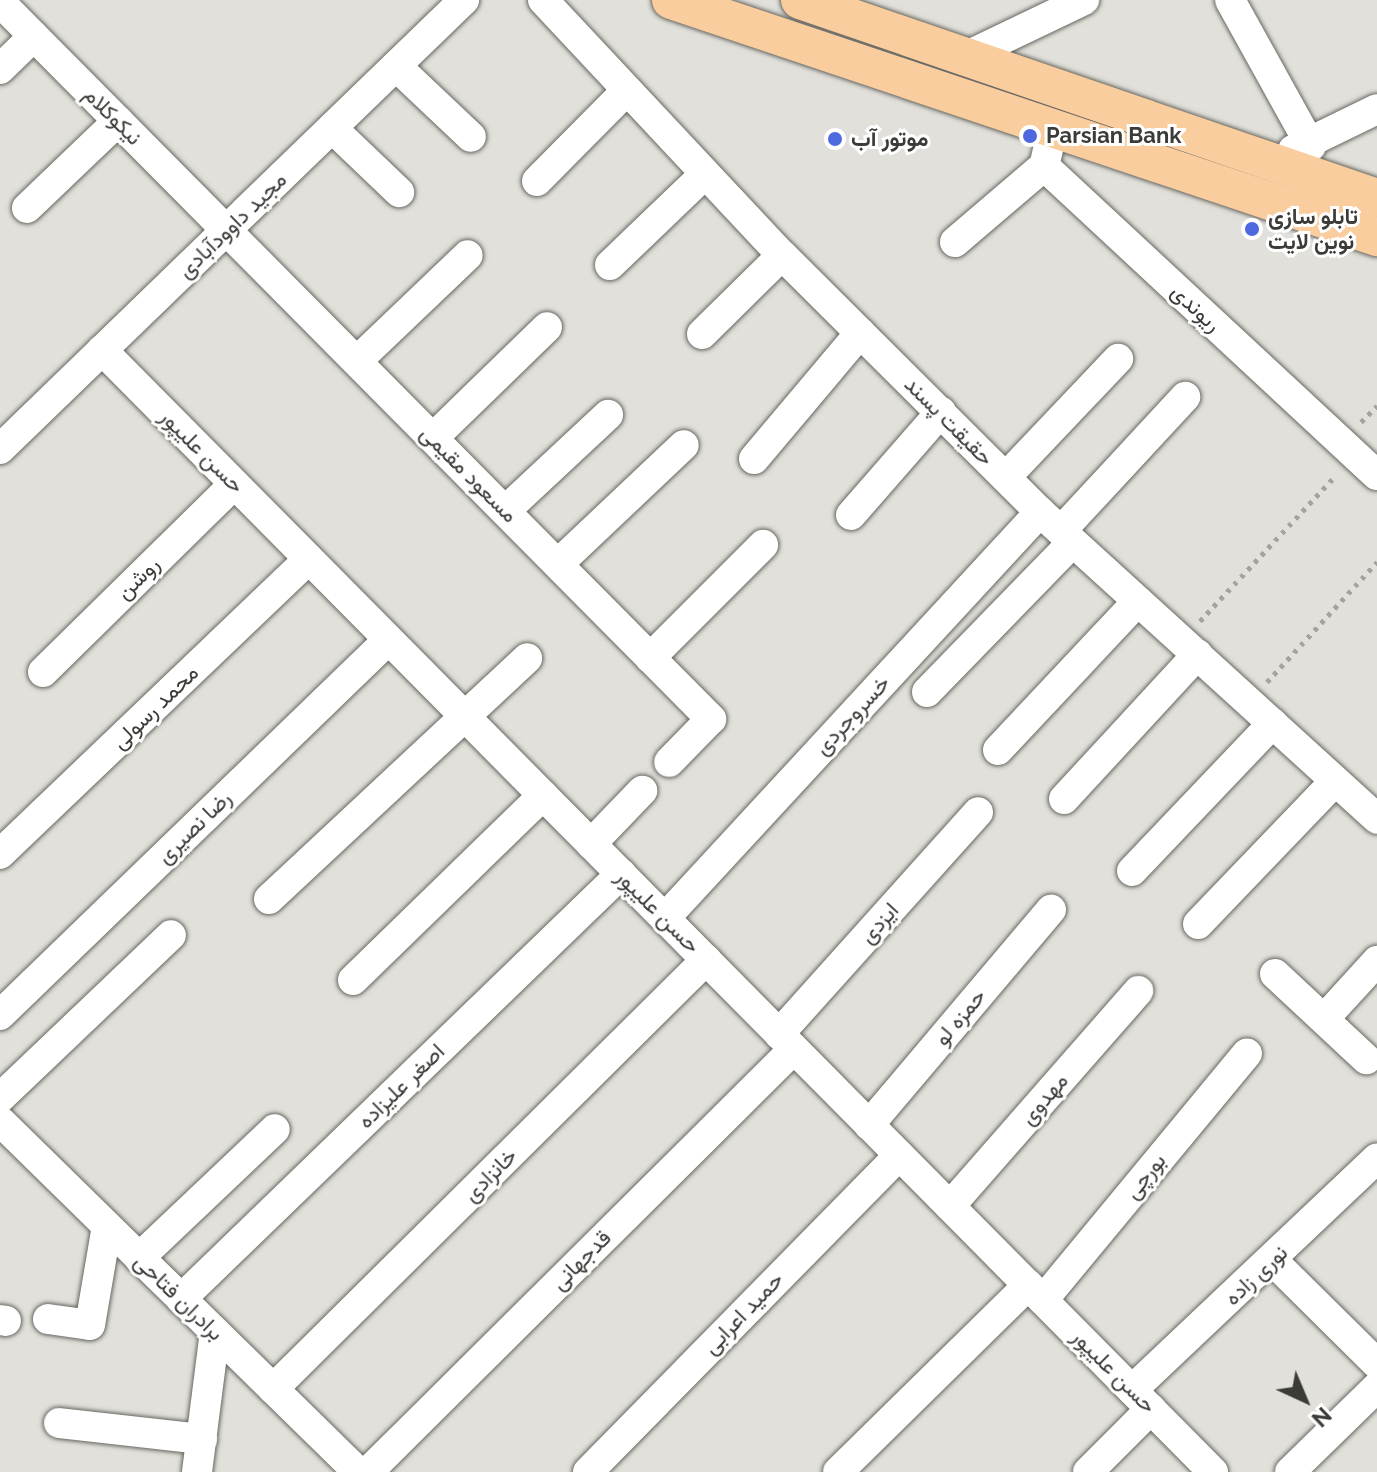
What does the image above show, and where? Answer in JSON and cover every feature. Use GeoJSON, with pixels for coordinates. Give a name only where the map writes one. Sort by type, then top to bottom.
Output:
{"type":"FeatureCollection","features":[{"type":"Feature","properties":{"kind":"main road"},"geometry":{"type":"LineString","coordinates":[[671,0],[1377,237]]}},
{"type":"Feature","properties":{"kind":"main road"},"geometry":{"type":"LineString","coordinates":[[800,0],[1377,198]]}},
{"type":"Feature","properties":{"kind":"street","name":"مجید داوودآبادی"},"geometry":{"type":"LineString","coordinates":[[0,449],[464,0]]}},
{"type":"Feature","properties":{"kind":"street","name":"حقیقت پسند"},"geometry":{"type":"LineString","coordinates":[[543,0],[704,175],[1006,477],[1377,819]]}},
{"type":"Feature","properties":{"kind":"street"},"geometry":{"type":"LineString","coordinates":[[967,56],[1084,0]]}},
{"type":"Feature","properties":{"kind":"street"},"geometry":{"type":"LineString","coordinates":[[1230,0],[1311,146]]}},
{"type":"Feature","properties":{"kind":"street","name":"نیکوکلام"},"geometry":{"type":"LineString","coordinates":[[0,2],[227,230]]}},
{"type":"Feature","properties":{"kind":"street"},"geometry":{"type":"LineString","coordinates":[[0,69],[34,36]]}},
{"type":"Feature","properties":{"kind":"street"},"geometry":{"type":"LineString","coordinates":[[396,66],[471,137]]}},
{"type":"Feature","properties":{"kind":"street"},"geometry":{"type":"LineString","coordinates":[[537,181],[626,91]]}},
{"type":"Feature","properties":{"kind":"street"},"geometry":{"type":"LineString","coordinates":[[1261,159],[1311,146],[1377,109]]}},
{"type":"Feature","properties":{"kind":"street"},"geometry":{"type":"LineString","coordinates":[[27,208],[118,121]]}},
{"type":"Feature","properties":{"kind":"street"},"geometry":{"type":"LineString","coordinates":[[332,128],[399,192]]}},
{"type":"Feature","properties":{"kind":"street"},"geometry":{"type":"LineString","coordinates":[[955,242],[1044,166],[1053,128]]}},
{"type":"Feature","properties":{"kind":"street","name":"ریوندی"},"geometry":{"type":"LineString","coordinates":[[1044,166],[1366,465]]}},
{"type":"Feature","properties":{"kind":"street"},"geometry":{"type":"LineString","coordinates":[[610,265],[704,175]]}},
{"type":"Feature","properties":{"kind":"street","name":"مسعود مقیمی"},"geometry":{"type":"LineString","coordinates":[[227,230],[711,719],[669,762]]}},
{"type":"Feature","properties":{"kind":"street"},"geometry":{"type":"LineString","coordinates":[[357,361],[468,255]]}},
{"type":"Feature","properties":{"kind":"street"},"geometry":{"type":"LineString","coordinates":[[702,334],[782,255]]}},
{"type":"Feature","properties":{"kind":"street"},"geometry":{"type":"LineString","coordinates":[[433,438],[547,327]]}},
{"type":"Feature","properties":{"kind":"street"},"geometry":{"type":"LineString","coordinates":[[754,459],[860,333]]}},
{"type":"Feature","properties":{"kind":"street","name":"حسن علیپور"},"geometry":{"type":"LineString","coordinates":[[102,350],[1213,1472]]}},
{"type":"Feature","properties":{"kind":"street"},"geometry":{"type":"LineString","coordinates":[[1006,477],[1118,359]]}},
{"type":"Feature","properties":{"kind":"street"},"geometry":{"type":"LineString","coordinates":[[927,692],[1058,528],[1185,397]]}},
{"type":"Feature","properties":{"kind":"street"},"geometry":{"type":"LineString","coordinates":[[851,515],[941,412]]}},
{"type":"Feature","properties":{"kind":"street"},"geometry":{"type":"LineString","coordinates":[[505,511],[608,415]]}},
{"type":"Feature","properties":{"kind":"street"},"geometry":{"type":"LineString","coordinates":[[558,564],[684,445]]}},
{"type":"Feature","properties":{"kind":"street","name":"روشن"},"geometry":{"type":"LineString","coordinates":[[43,672],[234,484]]}},
{"type":"Feature","properties":{"kind":"street","name":"خسروجردی"},"geometry":{"type":"LineString","coordinates":[[665,918],[1058,528]]}},
{"type":"Feature","properties":{"kind":"street"},"geometry":{"type":"LineString","coordinates":[[650,658],[763,545]]}},
{"type":"Feature","properties":{"kind":"street","name":"محمد رسولی"},"geometry":{"type":"LineString","coordinates":[[0,854],[309,559]]}},
{"type":"Feature","properties":{"kind":"street"},"geometry":{"type":"LineString","coordinates":[[998,750],[1138,601]]}},
{"type":"Feature","properties":{"kind":"street","name":"رضا نصیری"},"geometry":{"type":"LineString","coordinates":[[0,1015],[388,640]]}},
{"type":"Feature","properties":{"kind":"street"},"geometry":{"type":"LineString","coordinates":[[1064,799],[1190,647]]}},
{"type":"Feature","properties":{"kind":"street"},"geometry":{"type":"LineString","coordinates":[[269,899],[527,658]]}},
{"type":"Feature","properties":{"kind":"street"},"geometry":{"type":"LineString","coordinates":[[1132,871],[1273,723]]}},
{"type":"Feature","properties":{"kind":"street"},"geometry":{"type":"LineString","coordinates":[[1198,924],[1335,781]]}},
{"type":"Feature","properties":{"kind":"street"},"geometry":{"type":"LineString","coordinates":[[591,844],[642,791]]}},
{"type":"Feature","properties":{"kind":"street"},"geometry":{"type":"LineString","coordinates":[[353,980],[543,795]]}},
{"type":"Feature","properties":{"kind":"street","name":"ایزدی"},"geometry":{"type":"LineString","coordinates":[[786,1041],[978,812]]}},
{"type":"Feature","properties":{"kind":"street","name":"اصغر علیزاده"},"geometry":{"type":"LineString","coordinates":[[181,1299],[621,874]]}},
{"type":"Feature","properties":{"kind":"street","name":"حمزه لو"},"geometry":{"type":"LineString","coordinates":[[869,1125],[1051,910]]}},
{"type":"Feature","properties":{"kind":"street"},"geometry":{"type":"LineString","coordinates":[[0,1098],[171,935]]}},
{"type":"Feature","properties":{"kind":"street","name":"خانزادی"},"geometry":{"type":"LineString","coordinates":[[273,1389],[706,960]]}},
{"type":"Feature","properties":{"kind":"street"},"geometry":{"type":"LineString","coordinates":[[1324,1019],[1377,961]]}},
{"type":"Feature","properties":{"kind":"street"},"geometry":{"type":"LineString","coordinates":[[1275,974],[1366,1059]]}},
{"type":"Feature","properties":{"kind":"street","name":"مهدوی"},"geometry":{"type":"LineString","coordinates":[[950,1206],[1138,991]]}},
{"type":"Feature","properties":{"kind":"street","name":"قدجهانی"},"geometry":{"type":"LineString","coordinates":[[368,1472],[786,1041]]}},
{"type":"Feature","properties":{"kind":"street","name":"بورچی"},"geometry":{"type":"LineString","coordinates":[[838,1472],[1036,1292],[1247,1053]]}},
{"type":"Feature","properties":{"kind":"street","name":"برادران فتاحی"},"geometry":{"type":"LineString","coordinates":[[0,1121],[358,1472]]}},
{"type":"Feature","properties":{"kind":"street"},"geometry":{"type":"LineString","coordinates":[[139,1258],[275,1129]]}},
{"type":"Feature","properties":{"kind":"street","name":"حمید اعرابی"},"geometry":{"type":"LineString","coordinates":[[588,1472],[899,1155]]}},
{"type":"Feature","properties":{"kind":"street","name":"نوری زاده"},"geometry":{"type":"LineString","coordinates":[[1088,1472],[1142,1399],[1273,1261],[1377,1158]]}},
{"type":"Feature","properties":{"kind":"street"},"geometry":{"type":"LineString","coordinates":[[48,1319],[90,1325],[107,1226]]}},
{"type":"Feature","properties":{"kind":"street"},"geometry":{"type":"LineString","coordinates":[[1273,1261],[1377,1364]]}},
{"type":"Feature","properties":{"kind":"street"},"geometry":{"type":"LineString","coordinates":[[197,1472],[215,1332]]}},
{"type":"Feature","properties":{"kind":"street"},"geometry":{"type":"LineString","coordinates":[[1290,1472],[1377,1387]]}},
{"type":"Feature","properties":{"kind":"street"},"geometry":{"type":"LineString","coordinates":[[59,1423],[202,1439]]}},
{"type":"Feature","properties":{"kind":"path"},"geometry":{"type":"LineString","coordinates":[[1190,647],[1366,465]]}},
{"type":"Feature","properties":{"kind":"path"},"geometry":{"type":"LineString","coordinates":[[1249,701],[1377,562]]}},
{"type":"Feature","properties":{"kind":"place","name":"Parsian Bank"},"geometry":{"type":"Point","coordinates":[1030,136]}},
{"type":"Feature","properties":{"kind":"place","name":"موتور آب"},"geometry":{"type":"Point","coordinates":[835,139]}},
{"type":"Feature","properties":{"kind":"place","name":"تابلو سازی نوین لایت"},"geometry":{"type":"Point","coordinates":[1252,229]}}]}
